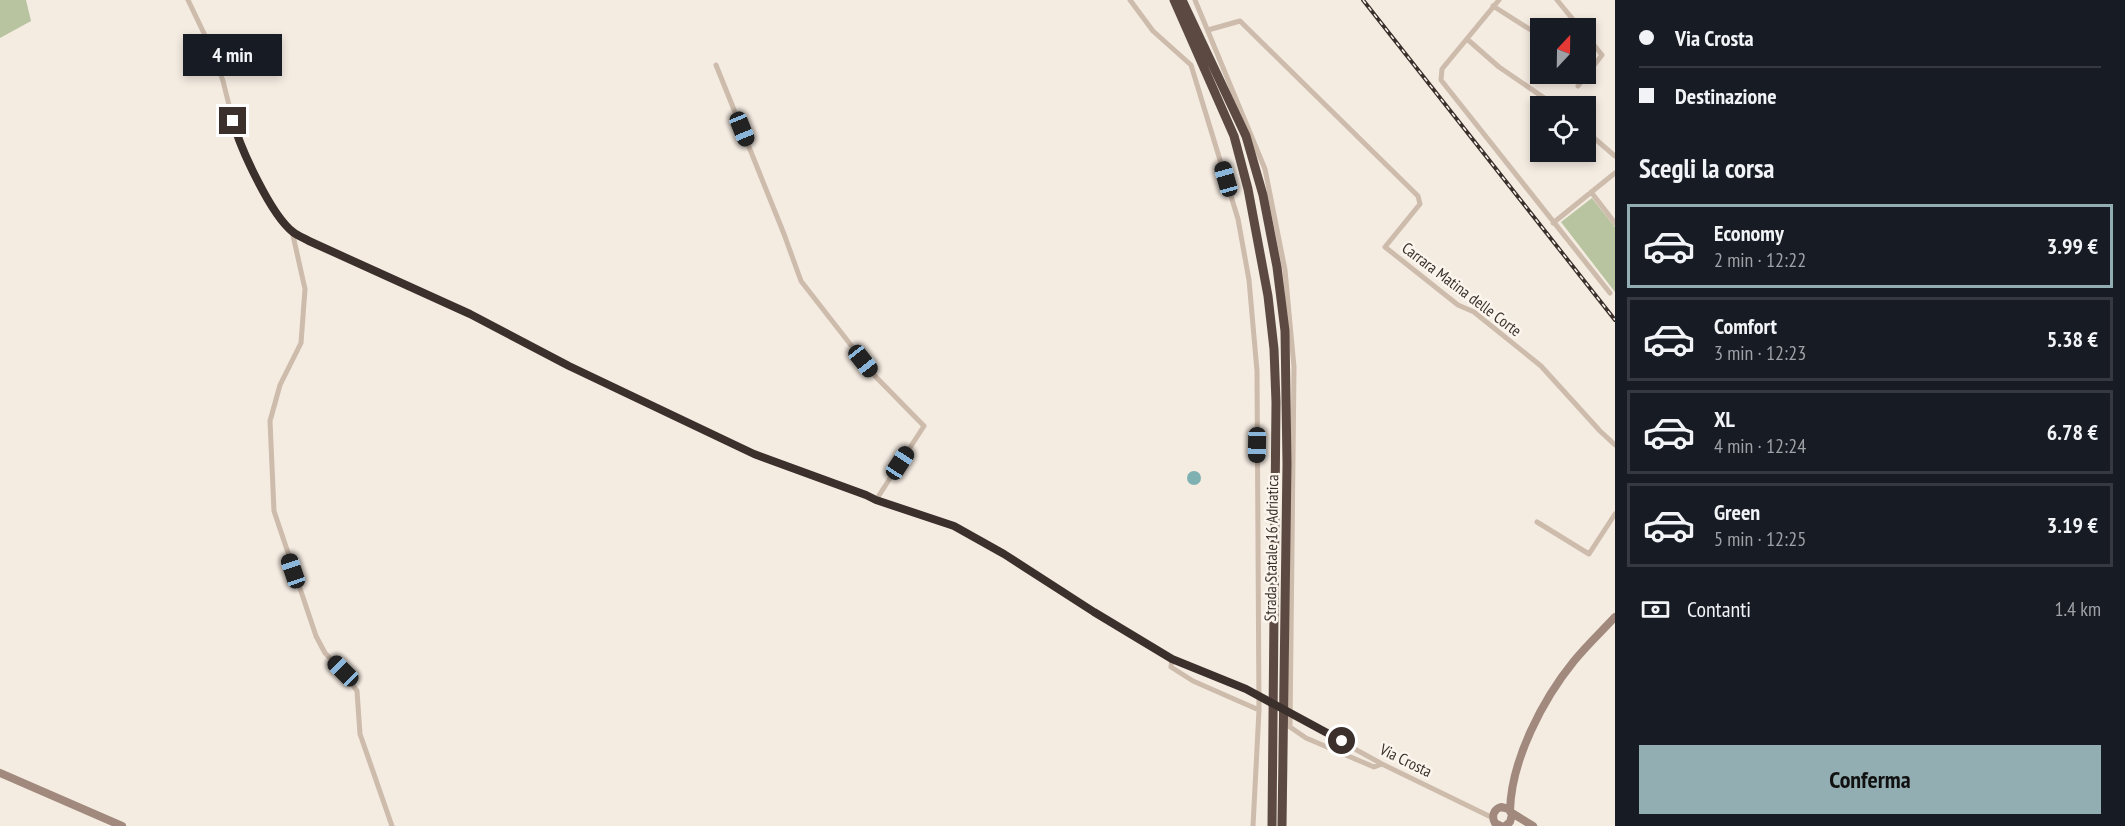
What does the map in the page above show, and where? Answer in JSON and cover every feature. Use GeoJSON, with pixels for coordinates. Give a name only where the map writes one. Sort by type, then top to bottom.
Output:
{"type":"FeatureCollection","features":[{"type":"Feature","properties":{"kind":"highway","name":"Strada Statale 16 Adriatica"},"geometry":{"type":"LineString","coordinates":[[1174,0],[1234,136],[1253,210],[1268,296],[1274,349],[1276,402],[1272,826]]}},
{"type":"Feature","properties":{"kind":"highway","name":"Strada Statale 16 Adriatica"},"geometry":{"type":"LineString","coordinates":[[1182,0],[1246,136],[1265,205],[1285,331],[1287,464],[1282,826]]}},
{"type":"Feature","properties":{"kind":"main road"},"geometry":{"type":"LineString","coordinates":[[1502,822],[1524,747],[1556,687],[1574,661],[1615,617]]}},
{"type":"Feature","properties":{"kind":"main road"},"geometry":{"type":"LineString","coordinates":[[0,773],[122,826]]}},
{"type":"Feature","properties":{"kind":"main road"},"geometry":{"type":"LineString","coordinates":[[1502,822],[1512,820],[1513,784]]}},
{"type":"Feature","properties":{"kind":"main road"},"geometry":{"type":"LineString","coordinates":[[1502,822],[1506,808],[1533,826]]}},
{"type":"Feature","properties":{"kind":"street"},"geometry":{"type":"LineString","coordinates":[[188,0],[211,48],[223,81],[238,141],[273,207],[292,231],[305,289],[301,343],[280,385],[270,421],[274,511],[316,636],[325,653],[343,671],[357,691],[360,734],[392,826]]}},
{"type":"Feature","properties":{"kind":"street"},"geometry":{"type":"LineString","coordinates":[[1130,0],[1153,31],[1191,66],[1238,219],[1249,280],[1257,371],[1259,710],[1253,826]]}},
{"type":"Feature","properties":{"kind":"street"},"geometry":{"type":"LineString","coordinates":[[1195,0],[1264,169],[1285,270],[1294,367],[1290,726],[1306,738],[1374,767],[1382,764]]}},
{"type":"Feature","properties":{"kind":"street"},"geometry":{"type":"LineString","coordinates":[[1499,0],[1442,69],[1441,80],[1610,293]]}},
{"type":"Feature","properties":{"kind":"street"},"geometry":{"type":"LineString","coordinates":[[1557,0],[1572,18]]}},
{"type":"Feature","properties":{"kind":"street"},"geometry":{"type":"LineString","coordinates":[[1493,6],[1530,29]]}},
{"type":"Feature","properties":{"kind":"street","name":"Carrara Matina delle Corte"},"geometry":{"type":"LineString","coordinates":[[1208,30],[1240,21],[1418,196],[1420,204],[1384,247],[1458,305],[1474,312],[1541,366],[1615,446]]}},
{"type":"Feature","properties":{"kind":"street"},"geometry":{"type":"LineString","coordinates":[[1467,39],[1499,67],[1541,96]]}},
{"type":"Feature","properties":{"kind":"street"},"geometry":{"type":"LineString","coordinates":[[1596,48],[1602,55],[1596,63]]}},
{"type":"Feature","properties":{"kind":"street"},"geometry":{"type":"LineString","coordinates":[[716,66],[801,281],[875,376],[924,426],[876,500]]}},
{"type":"Feature","properties":{"kind":"street"},"geometry":{"type":"LineString","coordinates":[[1596,140],[1615,156]]}},
{"type":"Feature","properties":{"kind":"street"},"geometry":{"type":"LineString","coordinates":[[1553,223],[1615,172]]}},
{"type":"Feature","properties":{"kind":"street"},"geometry":{"type":"LineString","coordinates":[[1591,192],[1615,223]]}},
{"type":"Feature","properties":{"kind":"street","name":"Via Crosta"},"geometry":{"type":"LineString","coordinates":[[292,231],[309,241],[470,314],[569,366],[754,454],[876,500],[954,526],[1004,554],[1172,659],[1246,689],[1382,764],[1502,822]]}},
{"type":"Feature","properties":{"kind":"street"},"geometry":{"type":"LineString","coordinates":[[1537,522],[1589,554],[1615,514]]}},
{"type":"Feature","properties":{"kind":"street"},"geometry":{"type":"LineString","coordinates":[[1172,659],[1171,667],[1193,681],[1259,710]]}},
{"type":"Feature","properties":{"kind":"green space"},"geometry":{"type":"Polygon","coordinates":[[[0,0],[26,0],[31,21],[0,38],[0,0]]]}},
{"type":"Feature","properties":{"kind":"green space"},"geometry":{"type":"Polygon","coordinates":[[[1592,198],[1615,227],[1615,292],[1561,222],[1592,198]]]}},
{"type":"Feature","properties":{"kind":"water"},"geometry":{"type":"Polygon","coordinates":[[[1194,471],[1199,473],[1201,478],[1199,483],[1194,485],[1189,483],[1187,478],[1189,473],[1194,471]]]}},
{"type":"Feature","properties":{"kind":"railway"},"geometry":{"type":"LineString","coordinates":[[1363,0],[1615,320]]}},
{"type":"Feature","properties":{"kind":"route"},"geometry":{"type":"LineString","coordinates":[[233,121],[238,141],[273,207],[292,231],[309,241],[470,314],[569,366],[754,454],[876,500],[954,526],[1004,554],[1172,659],[1246,689],[1342,741]]}}]}
